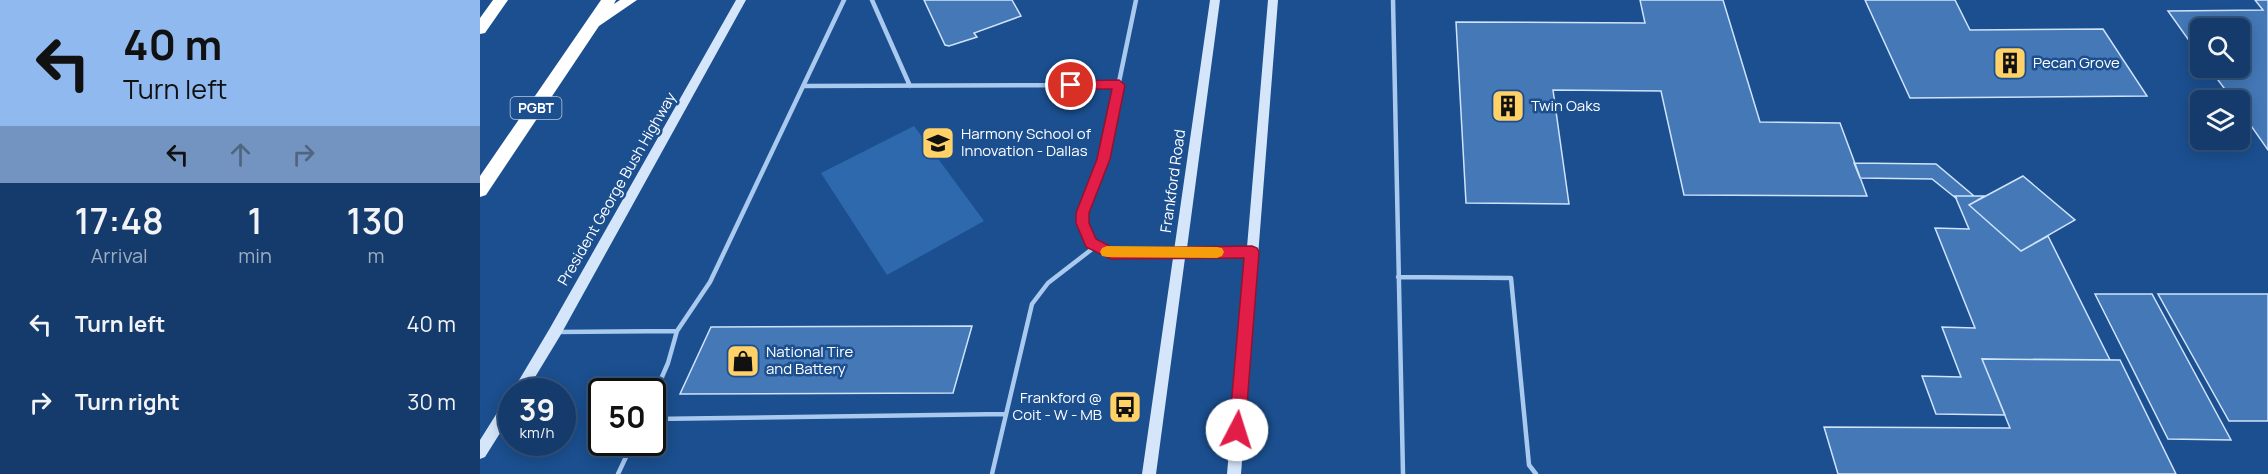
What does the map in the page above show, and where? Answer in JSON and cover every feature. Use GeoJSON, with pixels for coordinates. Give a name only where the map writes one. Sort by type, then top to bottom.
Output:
{"type":"FeatureCollection","features":[{"type":"Feature","properties":{"kind":"highway"},"geometry":{"type":"LineString","coordinates":[[480,29],[501,0]]}},
{"type":"Feature","properties":{"kind":"highway","name":"PGBT"},"geometry":{"type":"LineString","coordinates":[[480,190],[609,0]]}},
{"type":"Feature","properties":{"kind":"highway"},"geometry":{"type":"LineString","coordinates":[[593,25],[630,0]]}},
{"type":"Feature","properties":{"kind":"main road","name":"President George Bush Highway"},"geometry":{"type":"LineString","coordinates":[[527,378],[555,332],[741,0]]}},
{"type":"Feature","properties":{"kind":"main road","name":"Frankford Road"},"geometry":{"type":"LineString","coordinates":[[1149,474],[1215,0]]}},
{"type":"Feature","properties":{"kind":"main road"},"geometry":{"type":"LineString","coordinates":[[1233,474],[1273,0]]}},
{"type":"Feature","properties":{"kind":"main road"},"geometry":{"type":"LineString","coordinates":[[1180,253],[1252,252]]}},
{"type":"Feature","properties":{"kind":"main road"},"geometry":{"type":"LineString","coordinates":[[480,452],[498,423]]}},
{"type":"Feature","properties":{"kind":"lane"},"geometry":{"type":"LineString","coordinates":[[662,378],[677,331],[710,282],[844,0]]}},
{"type":"Feature","properties":{"kind":"lane"},"geometry":{"type":"LineString","coordinates":[[872,0],[910,86]]}},
{"type":"Feature","properties":{"kind":"lane"},"geometry":{"type":"LineString","coordinates":[[1136,0],[1103,159],[1082,213],[1086,234],[1096,246],[1111,253],[1180,253]]}},
{"type":"Feature","properties":{"kind":"lane"},"geometry":{"type":"LineString","coordinates":[[1393,0],[1402,474]]}},
{"type":"Feature","properties":{"kind":"lane"},"geometry":{"type":"LineString","coordinates":[[803,86],[1119,85]]}},
{"type":"Feature","properties":{"kind":"lane"},"geometry":{"type":"LineString","coordinates":[[992,474],[1032,304],[1048,283],[1096,246]]}},
{"type":"Feature","properties":{"kind":"lane"},"geometry":{"type":"LineString","coordinates":[[1398,277],[1510,278],[1529,465],[1536,474]]}},
{"type":"Feature","properties":{"kind":"lane"},"geometry":{"type":"LineString","coordinates":[[555,332],[677,331]]}},
{"type":"Feature","properties":{"kind":"lane"},"geometry":{"type":"LineString","coordinates":[[666,419],[1005,414]]}},
{"type":"Feature","properties":{"kind":"lane"},"geometry":{"type":"LineString","coordinates":[[618,474],[626,456]]}},
{"type":"Feature","properties":{"kind":"shaded area"},"geometry":{"type":"Polygon","coordinates":[[[914,126],[984,221],[887,275],[821,173],[914,126]]]}},
{"type":"Feature","properties":{"kind":"building"},"geometry":{"type":"Polygon","coordinates":[[[924,0],[1012,0],[1021,16],[974,33],[977,37],[949,46],[945,45],[924,0]]]}},
{"type":"Feature","properties":{"kind":"building","name":"Twin Oaks"},"geometry":{"type":"Polygon","coordinates":[[[1640,0],[1723,0],[1760,122],[1840,123],[1867,196],[1684,195],[1661,91],[1553,90],[1569,204],[1466,203],[1456,22],[1645,23],[1640,0]]]}},
{"type":"Feature","properties":{"kind":"building","name":"Pecan Grove"},"geometry":{"type":"Polygon","coordinates":[[[1865,0],[1955,0],[1970,30],[2103,29],[2147,96],[1910,98],[1865,0]]]}},
{"type":"Feature","properties":{"kind":"building"},"geometry":{"type":"Polygon","coordinates":[[[2255,0],[2268,0],[2268,150],[2250,124],[2250,90],[2226,90],[2216,78],[2250,78],[2250,18],[2190,18],[2190,42],[2168,11],[2263,10],[2255,0]]]}},
{"type":"Feature","properties":{"kind":"building"},"geometry":{"type":"Polygon","coordinates":[[[1854,163],[1936,164],[1974,196],[1955,196],[1957,199],[1932,179],[1860,178],[1854,163]]]}},
{"type":"Feature","properties":{"kind":"building"},"geometry":{"type":"Polygon","coordinates":[[[2023,176],[2075,220],[2021,251],[1969,205],[2023,176]]]}},
{"type":"Feature","properties":{"kind":"building"},"geometry":{"type":"Polygon","coordinates":[[[1955,196],[1985,196],[1969,205],[2021,251],[2048,236],[2110,360],[1982,359],[2005,415],[1936,414],[1922,376],[1961,377],[1942,327],[1975,328],[1935,228],[1969,229],[1955,196]]]}},
{"type":"Feature","properties":{"kind":"building"},"geometry":{"type":"Polygon","coordinates":[[[2095,294],[2152,294],[2231,440],[2168,439],[2095,294]]]}},
{"type":"Feature","properties":{"kind":"building"},"geometry":{"type":"Polygon","coordinates":[[[2158,294],[2268,294],[2268,421],[2229,421],[2158,294]]]}},
{"type":"Feature","properties":{"kind":"building"},"geometry":{"type":"Polygon","coordinates":[[[972,326],[953,393],[680,394],[711,327],[972,326]]]}},
{"type":"Feature","properties":{"kind":"building"},"geometry":{"type":"Polygon","coordinates":[[[1982,359],[2120,360],[2176,474],[1838,474],[1824,427],[2010,428],[1982,359]]]}},
{"type":"Feature","properties":{"kind":"slow traffic"},"geometry":{"type":"LineString","coordinates":[[1107,252],[1124,254],[1217,252]]}},
{"type":"Feature","properties":{"kind":"place","name":"Pecan Grove"},"geometry":{"type":"Point","coordinates":[2010,63]}},
{"type":"Feature","properties":{"kind":"place","name":"Twin Oaks"},"geometry":{"type":"Point","coordinates":[1508,106]}},
{"type":"Feature","properties":{"kind":"place","name":"Harmony School of Innovation - Dallas"},"geometry":{"type":"Point","coordinates":[938,143]}},
{"type":"Feature","properties":{"kind":"place","name":"National Tire and Battery"},"geometry":{"type":"Point","coordinates":[743,361]}},
{"type":"Feature","properties":{"kind":"place","name":"Frankford @ Coit - W - MB"},"geometry":{"type":"Point","coordinates":[1125,407]}},
{"type":"Feature","properties":{"kind":"route"},"geometry":{"type":"LineString","coordinates":[[1071,85],[1119,85],[1103,159],[1082,213],[1082,223],[1091,243],[1111,253],[1252,252],[1237,430]]}}]}
